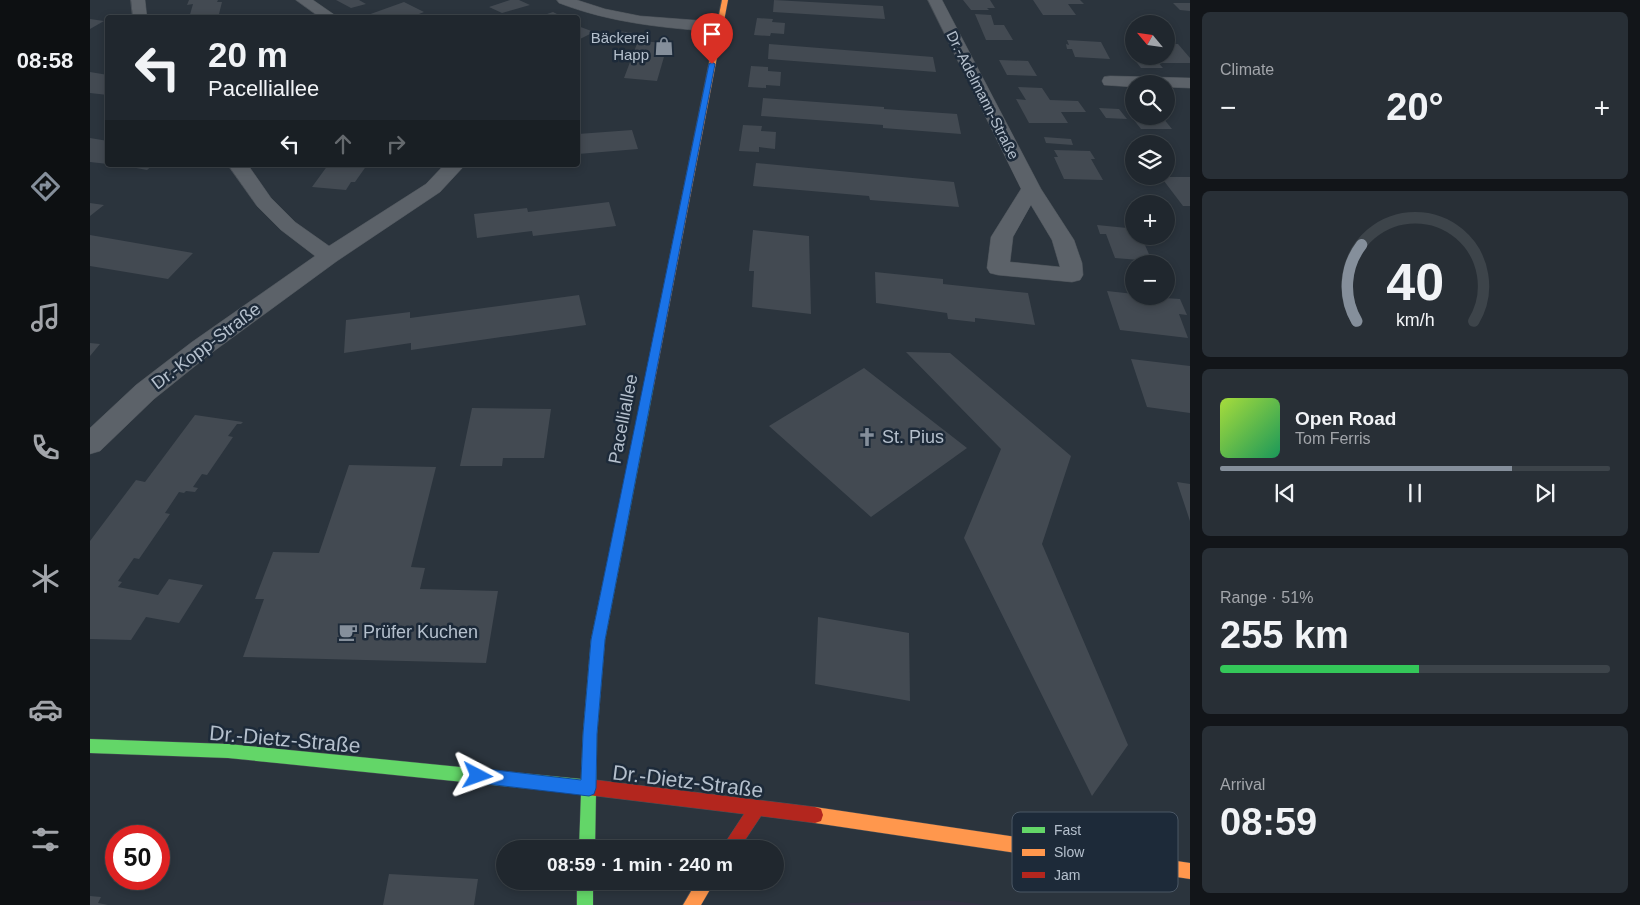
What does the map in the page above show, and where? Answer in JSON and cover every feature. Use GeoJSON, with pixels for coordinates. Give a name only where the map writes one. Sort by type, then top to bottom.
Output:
{"type":"FeatureCollection","features":[{"type":"Feature","properties":{"kind":"main road","name":"Pacelliallee"},"geometry":{"type":"LineString","coordinates":[[586,840],[590,734],[598,640],[725,0]]}},
{"type":"Feature","properties":{"kind":"main road","name":"Dr.-Dietz-Straße"},"geometry":{"type":"LineString","coordinates":[[90,746],[228,751],[503,777],[758,807],[1012,845]]}},
{"type":"Feature","properties":{"kind":"main road"},"geometry":{"type":"LineString","coordinates":[[735,840],[758,807]]}},
{"type":"Feature","properties":{"kind":"main road"},"geometry":{"type":"LineString","coordinates":[[585,890],[585,905]]}},
{"type":"Feature","properties":{"kind":"main road"},"geometry":{"type":"LineString","coordinates":[[691,905],[701,890]]}},
{"type":"Feature","properties":{"kind":"street"},"geometry":{"type":"LineString","coordinates":[[138,0],[140,15]]}},
{"type":"Feature","properties":{"kind":"street"},"geometry":{"type":"LineString","coordinates":[[303,0],[327,15]]}},
{"type":"Feature","properties":{"kind":"street"},"geometry":{"type":"LineString","coordinates":[[564,0],[594,12],[632,21],[719,28]]}},
{"type":"Feature","properties":{"kind":"street","name":"Dr.-Adelmann-Straße"},"geometry":{"type":"LineString","coordinates":[[935,0],[1030,189]]}},
{"type":"Feature","properties":{"kind":"street"},"geometry":{"type":"LineString","coordinates":[[1110,81],[1190,83]]}},
{"type":"Feature","properties":{"kind":"street"},"geometry":{"type":"LineString","coordinates":[[239,167],[264,202],[288,226],[330,256]]}},
{"type":"Feature","properties":{"kind":"street","name":"Dr.-Kopp-Straße"},"geometry":{"type":"LineString","coordinates":[[90,444],[145,392],[200,348],[330,256],[433,188],[453,167]]}},
{"type":"Feature","properties":{"kind":"shaded area"},"geometry":{"type":"Polygon","coordinates":[[[943,900],[987,905],[845,905],[850,903],[943,900]]]}},
{"type":"Feature","properties":{"kind":"building"},"geometry":{"type":"Polygon","coordinates":[[[189,0],[218,0],[217,2],[222,2],[219,15],[190,15],[193,4],[187,5],[189,0]]]}},
{"type":"Feature","properties":{"kind":"building"},"geometry":{"type":"Polygon","coordinates":[[[336,0],[359,0],[366,4],[351,8],[336,0]]]}},
{"type":"Feature","properties":{"kind":"building"},"geometry":{"type":"Polygon","coordinates":[[[510,0],[519,0],[530,5],[502,13],[489,7],[510,0]]]}},
{"type":"Feature","properties":{"kind":"building"},"geometry":{"type":"Polygon","coordinates":[[[774,0],[883,6],[885,19],[773,12],[774,0]]]}},
{"type":"Feature","properties":{"kind":"building"},"geometry":{"type":"Polygon","coordinates":[[[963,0],[990,0],[995,8],[971,10],[963,0]]]}},
{"type":"Feature","properties":{"kind":"building"},"geometry":{"type":"Polygon","coordinates":[[[1033,0],[1080,0],[1084,4],[1068,4],[1076,15],[1043,15],[1033,0]]]}},
{"type":"Feature","properties":{"kind":"building"},"geometry":{"type":"Polygon","coordinates":[[[404,2],[424,12],[416,15],[368,15],[404,2]]]}},
{"type":"Feature","properties":{"kind":"building"},"geometry":{"type":"Polygon","coordinates":[[[1173,3],[1190,3],[1190,11],[1180,10],[1173,3]]]}},
{"type":"Feature","properties":{"kind":"building"},"geometry":{"type":"Polygon","coordinates":[[[553,12],[559,15],[544,15],[553,12]]]}},
{"type":"Feature","properties":{"kind":"building"},"geometry":{"type":"Polygon","coordinates":[[[975,14],[991,15],[994,25],[1004,25],[1013,40],[986,40],[975,14]]]}},
{"type":"Feature","properties":{"kind":"building"},"geometry":{"type":"Polygon","coordinates":[[[757,18],[773,19],[772,22],[785,23],[784,34],[771,33],[770,36],[754,35],[757,18]]]}},
{"type":"Feature","properties":{"kind":"building"},"geometry":{"type":"Polygon","coordinates":[[[90,19],[104,21],[90,29],[90,19]]]}},
{"type":"Feature","properties":{"kind":"building"},"geometry":{"type":"Polygon","coordinates":[[[580,27],[594,32],[580,39],[580,27]]]}},
{"type":"Feature","properties":{"kind":"building"},"geometry":{"type":"Polygon","coordinates":[[[618,31],[634,33],[627,41],[611,39],[618,31]]]}},
{"type":"Feature","properties":{"kind":"building"},"geometry":{"type":"Polygon","coordinates":[[[1067,40],[1101,42],[1110,59],[1075,57],[1072,49],[1067,49],[1066,44],[1069,45],[1067,40]]]}},
{"type":"Feature","properties":{"kind":"building"},"geometry":{"type":"Polygon","coordinates":[[[638,41],[668,43],[657,81],[624,78],[638,41]]]}},
{"type":"Feature","properties":{"kind":"building"},"geometry":{"type":"Polygon","coordinates":[[[769,44],[933,57],[936,72],[768,59],[769,44]]]}},
{"type":"Feature","properties":{"kind":"building"},"geometry":{"type":"Polygon","coordinates":[[[1175,44],[1178,44],[1190,58],[1190,63],[1175,63],[1175,44]]]}},
{"type":"Feature","properties":{"kind":"building"},"geometry":{"type":"Polygon","coordinates":[[[999,60],[1028,61],[1037,76],[1007,75],[999,60]]]}},
{"type":"Feature","properties":{"kind":"building"},"geometry":{"type":"Polygon","coordinates":[[[1139,65],[1160,65],[1163,68],[1141,68],[1139,65]]]}},
{"type":"Feature","properties":{"kind":"building"},"geometry":{"type":"Polygon","coordinates":[[[751,66],[768,67],[768,71],[781,72],[780,86],[766,85],[766,88],[748,87],[751,66]]]}},
{"type":"Feature","properties":{"kind":"building"},"geometry":{"type":"Polygon","coordinates":[[[90,72],[105,74],[105,95],[90,93],[90,72]]]}},
{"type":"Feature","properties":{"kind":"building"},"geometry":{"type":"Polygon","coordinates":[[[1018,87],[1042,88],[1050,100],[1078,101],[1086,112],[1061,112],[1068,123],[1029,123],[1016,99],[1026,100],[1018,87]]]}},
{"type":"Feature","properties":{"kind":"building"},"geometry":{"type":"Polygon","coordinates":[[[763,98],[957,114],[961,134],[883,128],[883,125],[761,116],[763,98]]]}},
{"type":"Feature","properties":{"kind":"building"},"geometry":{"type":"Polygon","coordinates":[[[1099,108],[1119,109],[1125,116],[1125,119],[1106,118],[1099,108]]]}},
{"type":"Feature","properties":{"kind":"building"},"geometry":{"type":"Polygon","coordinates":[[[743,125],[762,126],[761,131],[776,132],[775,149],[759,147],[759,152],[739,151],[743,125]]]}},
{"type":"Feature","properties":{"kind":"building"},"geometry":{"type":"Polygon","coordinates":[[[1138,125],[1169,125],[1172,129],[1141,129],[1138,125]]]}},
{"type":"Feature","properties":{"kind":"building"},"geometry":{"type":"Polygon","coordinates":[[[632,130],[638,149],[580,154],[580,134],[632,130]]]}},
{"type":"Feature","properties":{"kind":"building"},"geometry":{"type":"Polygon","coordinates":[[[1044,137],[1071,139],[1073,145],[1046,143],[1044,137]]]}},
{"type":"Feature","properties":{"kind":"building"},"geometry":{"type":"Polygon","coordinates":[[[90,138],[105,140],[105,164],[90,162],[90,138]]]}},
{"type":"Feature","properties":{"kind":"building"},"geometry":{"type":"Polygon","coordinates":[[[1054,150],[1090,151],[1095,159],[1091,159],[1103,180],[1064,179],[1054,157],[1058,157],[1054,150]]]}},
{"type":"Feature","properties":{"kind":"building"},"geometry":{"type":"Polygon","coordinates":[[[756,163],[954,182],[959,207],[870,200],[869,196],[753,186],[756,163]]]}},
{"type":"Feature","properties":{"kind":"building"},"geometry":{"type":"Polygon","coordinates":[[[131,167],[151,167],[147,170],[131,167]]]}},
{"type":"Feature","properties":{"kind":"building"},"geometry":{"type":"Polygon","coordinates":[[[327,167],[366,167],[355,182],[351,182],[346,190],[312,187],[327,167]]]}},
{"type":"Feature","properties":{"kind":"building"},"geometry":{"type":"Polygon","coordinates":[[[1175,177],[1190,177],[1190,206],[1183,206],[1167,185],[1175,185],[1175,177]]]}},
{"type":"Feature","properties":{"kind":"building"},"geometry":{"type":"Polygon","coordinates":[[[609,202],[616,226],[533,236],[532,231],[477,238],[474,214],[527,208],[528,212],[609,202]]]}},
{"type":"Feature","properties":{"kind":"building"},"geometry":{"type":"Polygon","coordinates":[[[90,203],[104,205],[90,216],[90,203]]]}},
{"type":"Feature","properties":{"kind":"building"},"geometry":{"type":"Polygon","coordinates":[[[1097,225],[1125,228],[1125,245],[1145,245],[1149,255],[1125,255],[1125,259],[1115,258],[1106,234],[1100,234],[1097,225]]]}},
{"type":"Feature","properties":{"kind":"building"},"geometry":{"type":"Polygon","coordinates":[[[753,230],[809,236],[811,314],[752,307],[754,271],[749,271],[753,230]]]}},
{"type":"Feature","properties":{"kind":"building"},"geometry":{"type":"Polygon","coordinates":[[[90,235],[193,253],[168,279],[90,266],[90,235]]]}},
{"type":"Feature","properties":{"kind":"building"},"geometry":{"type":"Polygon","coordinates":[[[875,272],[943,279],[943,284],[1028,293],[1035,325],[975,318],[975,322],[948,319],[947,313],[876,303],[875,272]]]}},
{"type":"Feature","properties":{"kind":"building"},"geometry":{"type":"Polygon","coordinates":[[[1107,291],[1125,293],[1125,305],[1175,305],[1175,299],[1180,299],[1187,315],[1179,314],[1188,338],[1120,330],[1107,291]]]}},
{"type":"Feature","properties":{"kind":"building"},"geometry":{"type":"Polygon","coordinates":[[[579,295],[586,325],[411,350],[411,343],[344,353],[346,320],[410,312],[410,318],[579,295]]]}},
{"type":"Feature","properties":{"kind":"building"},"geometry":{"type":"Polygon","coordinates":[[[90,343],[100,344],[90,356],[90,343]]]}},
{"type":"Feature","properties":{"kind":"building"},"geometry":{"type":"Polygon","coordinates":[[[906,352],[950,353],[1071,456],[1042,544],[1128,745],[1092,796],[964,538],[1001,449],[906,352]]]}},
{"type":"Feature","properties":{"kind":"building"},"geometry":{"type":"Polygon","coordinates":[[[1131,359],[1190,366],[1190,413],[1147,407],[1131,359]]]}},
{"type":"Feature","properties":{"kind":"building","name":"St. Pius"},"geometry":{"type":"Polygon","coordinates":[[[864,368],[967,448],[871,517],[769,426],[864,368]]]}},
{"type":"Feature","properties":{"kind":"building"},"geometry":{"type":"Polygon","coordinates":[[[472,408],[551,409],[544,458],[503,458],[502,466],[460,466],[472,408]]]}},
{"type":"Feature","properties":{"kind":"building"},"geometry":{"type":"Polygon","coordinates":[[[195,415],[243,422],[237,424],[228,436],[233,437],[207,475],[202,474],[193,487],[198,488],[195,492],[179,492],[165,513],[170,514],[139,559],[134,558],[118,581],[122,582],[118,587],[158,595],[169,579],[203,585],[179,623],[146,617],[131,640],[90,639],[90,541],[136,480],[145,482],[195,415]]]}},
{"type":"Feature","properties":{"kind":"building"},"geometry":{"type":"Polygon","coordinates":[[[349,465],[436,467],[411,567],[425,568],[420,589],[498,591],[486,663],[243,657],[264,599],[255,599],[273,552],[319,553],[349,465]]]}},
{"type":"Feature","properties":{"kind":"building"},"geometry":{"type":"Polygon","coordinates":[[[1177,482],[1190,484],[1190,521],[1177,482]]]}},
{"type":"Feature","properties":{"kind":"building"},"geometry":{"type":"Polygon","coordinates":[[[818,617],[909,633],[910,701],[815,684],[818,617]]]}},
{"type":"Feature","properties":{"kind":"building"},"geometry":{"type":"Polygon","coordinates":[[[389,874],[478,879],[474,905],[383,905],[389,874]]]}},
{"type":"Feature","properties":{"kind":"building"},"geometry":{"type":"Polygon","coordinates":[[[90,896],[101,897],[98,903],[108,905],[90,905],[90,896]]]}},
{"type":"Feature","properties":{"kind":"traffic: fast"},"geometry":{"type":"LineString","coordinates":[[587,840],[590,734],[598,640],[649,385]]}},
{"type":"Feature","properties":{"kind":"traffic: fast"},"geometry":{"type":"LineString","coordinates":[[90,746],[228,751],[588,787]]}},
{"type":"Feature","properties":{"kind":"traffic: fast"},"geometry":{"type":"LineString","coordinates":[[585,890],[585,905]]}},
{"type":"Feature","properties":{"kind":"traffic: slow"},"geometry":{"type":"LineString","coordinates":[[649,385],[725,0]]}},
{"type":"Feature","properties":{"kind":"traffic: slow"},"geometry":{"type":"LineString","coordinates":[[815,815],[1012,844]]}},
{"type":"Feature","properties":{"kind":"traffic: slow"},"geometry":{"type":"LineString","coordinates":[[1178,869],[1190,871]]}},
{"type":"Feature","properties":{"kind":"traffic: slow"},"geometry":{"type":"LineString","coordinates":[[691,905],[701,890]]}},
{"type":"Feature","properties":{"kind":"traffic: jam"},"geometry":{"type":"LineString","coordinates":[[588,787],[815,815]]}},
{"type":"Feature","properties":{"kind":"traffic: jam"},"geometry":{"type":"LineString","coordinates":[[735,840],[758,807]]}},
{"type":"Feature","properties":{"kind":"place","name":"Bäckerei Happ"},"geometry":{"type":"Point","coordinates":[664,46]}},
{"type":"Feature","properties":{"kind":"place","name":"St. Pius"},"geometry":{"type":"Point","coordinates":[867,437]}},
{"type":"Feature","properties":{"kind":"place","name":"Prüfer Kuchen"},"geometry":{"type":"Point","coordinates":[348,632]}},
{"type":"Feature","properties":{"kind":"route"},"geometry":{"type":"LineString","coordinates":[[478,776],[503,777],[589,788],[590,734],[598,640],[712,64]]}}]}
